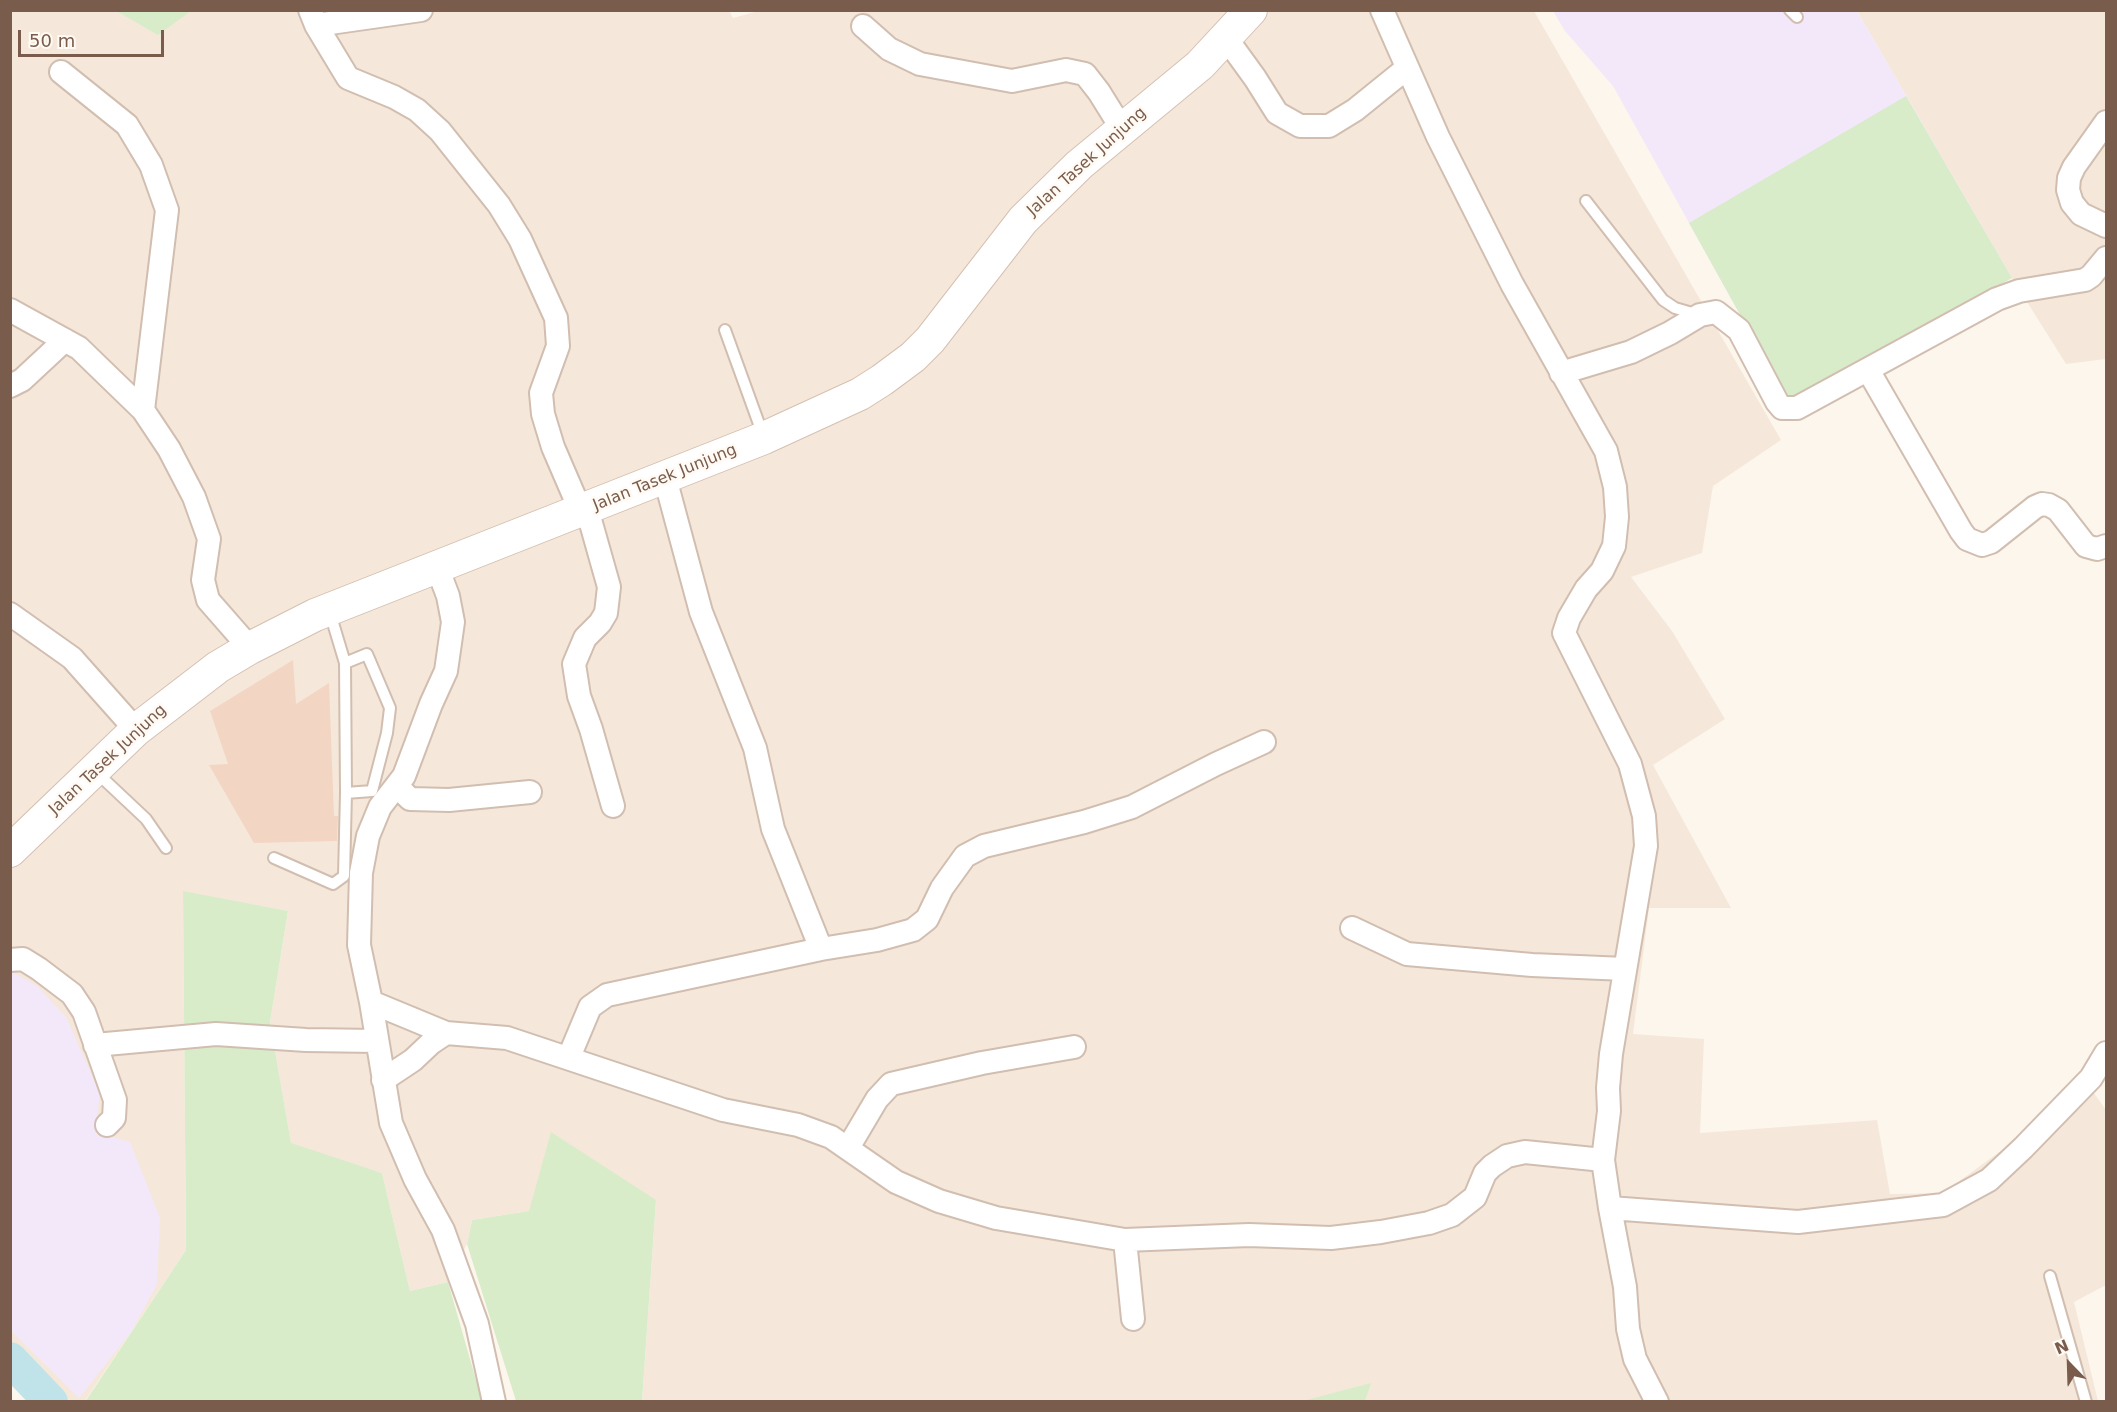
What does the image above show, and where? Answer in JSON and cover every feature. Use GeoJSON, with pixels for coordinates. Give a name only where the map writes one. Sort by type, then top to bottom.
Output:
{"type":"FeatureCollection","features":[{"type":"Feature","properties":{"kind":"main road","name":"Jalan Tasek Junjung"},"geometry":{"type":"LineString","coordinates":[[10,851],[136,730],[189,688],[250,648],[329,610],[764,438],[860,394],[913,357],[930,340],[1023,220],[1079,165],[1200,64],[1251,10]]}},
{"type":"Feature","properties":{"kind":"street"},"geometry":{"type":"LineString","coordinates":[[421,10],[313,18],[348,78],[394,97],[417,110],[440,131],[466,162],[499,205],[520,239],[556,318],[558,346],[541,393],[543,414],[553,447],[584,510],[609,587],[606,613],[600,623],[585,638],[574,664],[579,696],[613,806]]}},
{"type":"Feature","properties":{"kind":"street"},"geometry":{"type":"LineString","coordinates":[[1382,10],[1438,137],[1512,284],[1606,451],[1615,487],[1617,517],[1614,546],[1602,571],[1586,589],[1569,618],[1564,633],[1630,764],[1644,816],[1646,846],[1611,1054],[1608,1088],[1609,1111],[1603,1160],[1625,1287],[1628,1329],[1635,1359],[1657,1401]]}},
{"type":"Feature","properties":{"kind":"street"},"geometry":{"type":"LineString","coordinates":[[863,26],[889,49],[920,64],[1012,81],[1066,70],[1084,74],[1099,92],[1122,129]]}},
{"type":"Feature","properties":{"kind":"street"},"geometry":{"type":"LineString","coordinates":[[1226,38],[1277,113],[1299,126],[1329,126],[1355,110],[1407,68]]}},
{"type":"Feature","properties":{"kind":"street"},"geometry":{"type":"LineString","coordinates":[[61,72],[127,125],[151,165],[167,210],[143,410]]}},
{"type":"Feature","properties":{"kind":"street"},"geometry":{"type":"LineString","coordinates":[[2106,122],[2074,167],[2068,178],[2068,190],[2072,203],[2081,214],[2106,226]]}},
{"type":"Feature","properties":{"kind":"street"},"geometry":{"type":"LineString","coordinates":[[1561,373],[1631,352],[1700,315],[1716,312],[1739,330],[1782,408],[1797,408],[1997,299],[2019,291],[2085,279],[2091,276],[2106,258]]}},
{"type":"Feature","properties":{"kind":"street"},"geometry":{"type":"LineString","coordinates":[[10,310],[79,348],[143,410],[169,449],[194,497],[209,539],[203,580],[208,600],[250,648]]}},
{"type":"Feature","properties":{"kind":"street"},"geometry":{"type":"LineString","coordinates":[[10,386],[22,380],[65,340]]}},
{"type":"Feature","properties":{"kind":"street"},"geometry":{"type":"LineString","coordinates":[[1868,370],[1967,539],[1982,545],[1991,542],[2042,504],[2058,510],[2086,546],[2097,549],[2106,546]]}},
{"type":"Feature","properties":{"kind":"street"},"geometry":{"type":"LineString","coordinates":[[664,478],[701,612],[755,748],[773,829],[821,949]]}},
{"type":"Feature","properties":{"kind":"street"},"geometry":{"type":"LineString","coordinates":[[437,567],[448,596],[453,622],[446,670],[430,704],[404,776],[381,807],[368,836],[361,873],[359,945],[391,1124],[415,1179],[443,1230],[477,1324],[494,1401]]}},
{"type":"Feature","properties":{"kind":"street"},"geometry":{"type":"LineString","coordinates":[[10,614],[72,657],[136,730]]}},
{"type":"Feature","properties":{"kind":"street"},"geometry":{"type":"LineString","coordinates":[[569,1058],[590,1007],[608,995],[821,949],[877,940],[913,930],[927,919],[942,888],[965,856],[984,846],[1084,822],[1132,807],[1215,764],[1264,742]]}},
{"type":"Feature","properties":{"kind":"street"},"geometry":{"type":"LineString","coordinates":[[397,786],[410,799],[449,800],[530,792]]}},
{"type":"Feature","properties":{"kind":"street"},"geometry":{"type":"LineString","coordinates":[[1352,928],[1407,954],[1532,965],[1625,969]]}},
{"type":"Feature","properties":{"kind":"street"},"geometry":{"type":"LineString","coordinates":[[10,960],[22,959],[39,969],[72,994],[84,1012],[115,1100],[114,1118],[107,1125]]}},
{"type":"Feature","properties":{"kind":"street"},"geometry":{"type":"LineString","coordinates":[[371,1002],[446,1033],[507,1038],[723,1110],[798,1125],[831,1137],[896,1182],[939,1201],[996,1218],[1125,1240],[1249,1234],[1331,1238],[1381,1232],[1452,1215],[1475,1197],[1485,1173],[1507,1156],[1525,1152],[1603,1160]]}},
{"type":"Feature","properties":{"kind":"street"},"geometry":{"type":"LineString","coordinates":[[383,1080],[413,1060],[431,1042],[446,1033]]}},
{"type":"Feature","properties":{"kind":"street"},"geometry":{"type":"LineString","coordinates":[[95,1045],[216,1034],[306,1040],[377,1041]]}},
{"type":"Feature","properties":{"kind":"street"},"geometry":{"type":"LineString","coordinates":[[848,1148],[877,1099],[891,1084],[982,1063],[1074,1047]]}},
{"type":"Feature","properties":{"kind":"street"},"geometry":{"type":"LineString","coordinates":[[1610,1208],[1798,1222],[1943,1204],[1989,1180],[2091,1078],[2106,1053]]}},
{"type":"Feature","properties":{"kind":"street"},"geometry":{"type":"LineString","coordinates":[[1125,1240],[1133,1319]]}},
{"type":"Feature","properties":{"kind":"lane"},"geometry":{"type":"LineString","coordinates":[[1586,201],[1663,300],[1675,308],[1700,315]]}},
{"type":"Feature","properties":{"kind":"lane"},"geometry":{"type":"LineString","coordinates":[[725,330],[764,438]]}},
{"type":"Feature","properties":{"kind":"lane"},"geometry":{"type":"LineString","coordinates":[[274,858],[333,884],[344,876],[345,663],[329,610]]}},
{"type":"Feature","properties":{"kind":"lane"},"geometry":{"type":"LineString","coordinates":[[345,663],[367,654],[390,708],[387,733],[372,791],[346,793]]}},
{"type":"Feature","properties":{"kind":"lane"},"geometry":{"type":"LineString","coordinates":[[94,769],[146,819],[166,848]]}},
{"type":"Feature","properties":{"kind":"lane"},"geometry":{"type":"LineString","coordinates":[[2050,1276],[2086,1401]]}},
{"type":"Feature","properties":{"kind":"shaded area"},"geometry":{"type":"Polygon","coordinates":[[[191,10],[729,10],[733,18],[762,10],[1534,11],[1781,440],[1713,486],[1702,553],[1631,577],[1672,631],[1725,719],[1653,765],[1731,908],[1649,908],[1633,1034],[1704,1039],[1700,1133],[1877,1120],[1890,1194],[1943,1193],[2013,1142],[2079,1072],[2106,1110],[2106,1285],[2074,1302],[2098,1401],[1365,1401],[1370,1383],[1303,1402],[642,1401],[656,1200],[529,1211],[472,1220],[467,1244],[448,1282],[410,1291],[382,1173],[291,1144],[270,1022],[288,911],[183,892],[186,1250],[85,1401],[70,1401],[10,1348],[10,11],[116,11],[158,34],[191,10]]]}},
{"type":"Feature","properties":{"kind":"shaded area"},"geometry":{"type":"Polygon","coordinates":[[[1553,11],[1857,11],[2012,278],[1788,401],[1613,86],[1565,31],[1553,11]]]}},
{"type":"Feature","properties":{"kind":"shaded area"},"geometry":{"type":"Polygon","coordinates":[[[1857,11],[2106,11],[2106,359],[2066,364],[2012,278],[1857,11]]]}},
{"type":"Feature","properties":{"kind":"shaded area"},"geometry":{"type":"Polygon","coordinates":[[[14,973],[37,986],[66,1017],[100,1094],[95,1132],[130,1142],[160,1218],[157,1284],[131,1332],[79,1398],[11,1331],[10,974],[14,973]]]}},
{"type":"Feature","properties":{"kind":"green space"},"geometry":{"type":"Polygon","coordinates":[[[116,11],[191,11],[158,35],[116,11]]]}},
{"type":"Feature","properties":{"kind":"green space"},"geometry":{"type":"Polygon","coordinates":[[[1906,96],[2012,278],[1788,401],[1689,223],[1906,96]]]}},
{"type":"Feature","properties":{"kind":"green space"},"geometry":{"type":"Polygon","coordinates":[[[183,891],[288,911],[270,1022],[291,1143],[382,1173],[410,1291],[448,1282],[482,1401],[85,1402],[186,1250],[183,891]]]}},
{"type":"Feature","properties":{"kind":"green space"},"geometry":{"type":"Polygon","coordinates":[[[551,1132],[656,1200],[642,1401],[516,1401],[467,1244],[472,1220],[529,1211],[551,1132]]]}},
{"type":"Feature","properties":{"kind":"green space"},"geometry":{"type":"Polygon","coordinates":[[[1370,1383],[1365,1401],[1303,1401],[1370,1383]]]}},
{"type":"Feature","properties":{"kind":"building"},"geometry":{"type":"Polygon","coordinates":[[[293,660],[296,704],[329,683],[334,816],[338,816],[337,841],[254,843],[209,765],[228,764],[210,711],[293,660]]]}},
{"type":"Feature","properties":{"kind":"waterway"},"geometry":{"type":"LineString","coordinates":[[10,1359],[51,1402]]}}]}
